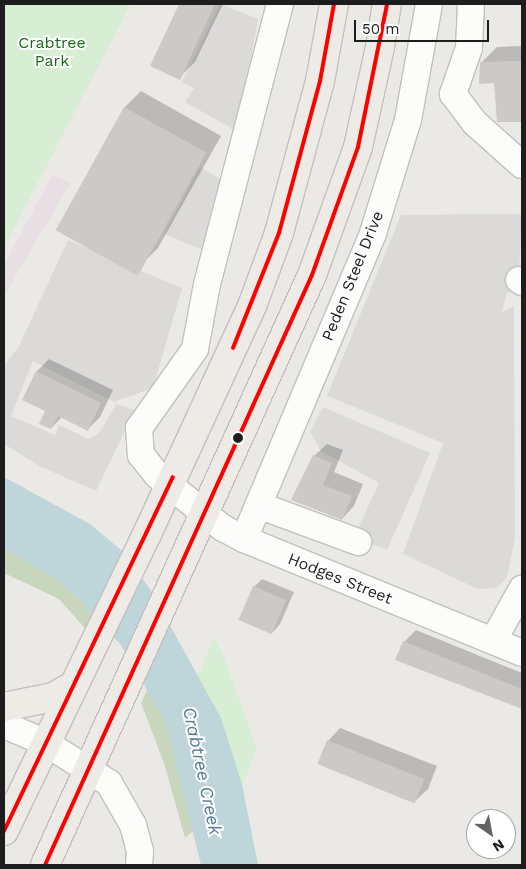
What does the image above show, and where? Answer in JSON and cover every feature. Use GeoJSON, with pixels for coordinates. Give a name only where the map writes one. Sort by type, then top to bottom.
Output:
{"type":"FeatureCollection","features":[{"type":"Feature","properties":{"kind":"main road"},"geometry":{"type":"LineString","coordinates":[[4,831],[44,742],[148,532],[252,306],[279,233],[320,81],[334,4]]}},
{"type":"Feature","properties":{"kind":"main road"},"geometry":{"type":"LineString","coordinates":[[45,865],[78,762],[110,723],[299,306],[337,210],[366,115],[387,4]]}},
{"type":"Feature","properties":{"kind":"main road"},"geometry":{"type":"LineString","coordinates":[[4,707],[53,697],[75,679]]}},
{"type":"Feature","properties":{"kind":"street","name":"Hodges Street"},"geometry":{"type":"LineString","coordinates":[[280,4],[207,284],[195,349],[139,428],[141,455],[152,471],[205,513],[244,539],[522,653]]}},
{"type":"Feature","properties":{"kind":"street","name":"Peden Steel Drive"},"geometry":{"type":"LineString","coordinates":[[244,539],[373,234],[408,120],[429,4]]}},
{"type":"Feature","properties":{"kind":"street"},"geometry":{"type":"LineString","coordinates":[[471,4],[469,48],[453,94],[475,123],[522,165]]}},
{"type":"Feature","properties":{"kind":"street"},"geometry":{"type":"LineString","coordinates":[[258,506],[358,542]]}},
{"type":"Feature","properties":{"kind":"street"},"geometry":{"type":"LineString","coordinates":[[493,641],[522,589]]}},
{"type":"Feature","properties":{"kind":"street"},"geometry":{"type":"LineString","coordinates":[[4,724],[44,742],[110,782],[127,810],[140,851],[139,865]]}},
{"type":"Feature","properties":{"kind":"shaded area"},"geometry":{"type":"Polygon","coordinates":[[[220,4],[258,19],[238,132],[185,102],[194,88],[182,82],[220,4]]]}},
{"type":"Feature","properties":{"kind":"shaded area"},"geometry":{"type":"Polygon","coordinates":[[[200,167],[231,186],[211,253],[164,234],[200,167]]]}},
{"type":"Feature","properties":{"kind":"shaded area"},"geometry":{"type":"Polygon","coordinates":[[[52,175],[71,183],[4,296],[4,265],[52,175]]]}},
{"type":"Feature","properties":{"kind":"shaded area"},"geometry":{"type":"Polygon","coordinates":[[[522,214],[518,293],[507,292],[502,312],[514,306],[515,538],[507,577],[497,588],[478,589],[403,554],[443,443],[327,396],[401,215],[522,214]]]}},
{"type":"Feature","properties":{"kind":"shaded area"},"geometry":{"type":"Polygon","coordinates":[[[68,240],[182,288],[153,388],[114,402],[33,361],[11,416],[55,435],[59,425],[89,439],[101,431],[116,404],[135,410],[96,491],[39,466],[4,444],[4,366],[19,346],[68,240]]]}},
{"type":"Feature","properties":{"kind":"shaded area"},"geometry":{"type":"Polygon","coordinates":[[[323,407],[430,453],[387,550],[354,537],[379,483],[321,451],[310,432],[323,407]]]}},
{"type":"Feature","properties":{"kind":"green space","name":"Crabtree Park"},"geometry":{"type":"Polygon","coordinates":[[[4,4],[131,4],[4,248],[4,4]]]}},
{"type":"Feature","properties":{"kind":"green space"},"geometry":{"type":"Polygon","coordinates":[[[4,548],[55,579],[80,600],[96,617],[89,633],[59,599],[4,573],[4,548]]]}},
{"type":"Feature","properties":{"kind":"green space"},"geometry":{"type":"Polygon","coordinates":[[[214,637],[225,659],[257,749],[222,834],[184,708],[214,637]]]}},
{"type":"Feature","properties":{"kind":"green space"},"geometry":{"type":"Polygon","coordinates":[[[148,688],[166,708],[199,826],[185,838],[164,763],[141,703],[148,688]]]}},
{"type":"Feature","properties":{"kind":"water","name":"Crabtree Creek"},"geometry":{"type":"Polygon","coordinates":[[[4,477],[90,524],[121,550],[150,589],[221,718],[242,784],[258,865],[201,865],[165,721],[121,645],[80,600],[55,579],[4,548],[4,477]]]}},
{"type":"Feature","properties":{"kind":"building"},"geometry":{"type":"Polygon","coordinates":[[[179,4],[215,4],[180,80],[150,66],[179,4]]]}},
{"type":"Feature","properties":{"kind":"building"},"geometry":{"type":"Polygon","coordinates":[[[522,61],[522,122],[497,122],[494,83],[479,84],[480,62],[522,61]]]}},
{"type":"Feature","properties":{"kind":"building"},"geometry":{"type":"Polygon","coordinates":[[[124,107],[206,153],[138,276],[56,230],[124,107]]]}},
{"type":"Feature","properties":{"kind":"building"},"geometry":{"type":"Polygon","coordinates":[[[36,371],[101,403],[88,431],[58,416],[51,429],[39,424],[45,411],[22,400],[36,371]]]}},
{"type":"Feature","properties":{"kind":"building"},"geometry":{"type":"Polygon","coordinates":[[[313,455],[332,463],[323,485],[352,496],[342,520],[291,500],[313,455]]]}},
{"type":"Feature","properties":{"kind":"building"},"geometry":{"type":"Polygon","coordinates":[[[253,586],[286,600],[272,634],[239,620],[253,586]]]}},
{"type":"Feature","properties":{"kind":"building"},"geometry":{"type":"Polygon","coordinates":[[[403,641],[522,689],[522,709],[395,660],[403,641]]]}},
{"type":"Feature","properties":{"kind":"building"},"geometry":{"type":"Polygon","coordinates":[[[327,740],[424,779],[415,803],[317,764],[327,740]]]}},
{"type":"Feature","properties":{"kind":"transit line"},"geometry":{"type":"LineString","coordinates":[[233,348],[279,233],[320,81],[334,4]]}},
{"type":"Feature","properties":{"kind":"transit line"},"geometry":{"type":"LineString","coordinates":[[45,865],[312,275],[358,147],[387,4]]}},
{"type":"Feature","properties":{"kind":"transit line"},"geometry":{"type":"LineString","coordinates":[[4,831],[173,477]]}}]}
